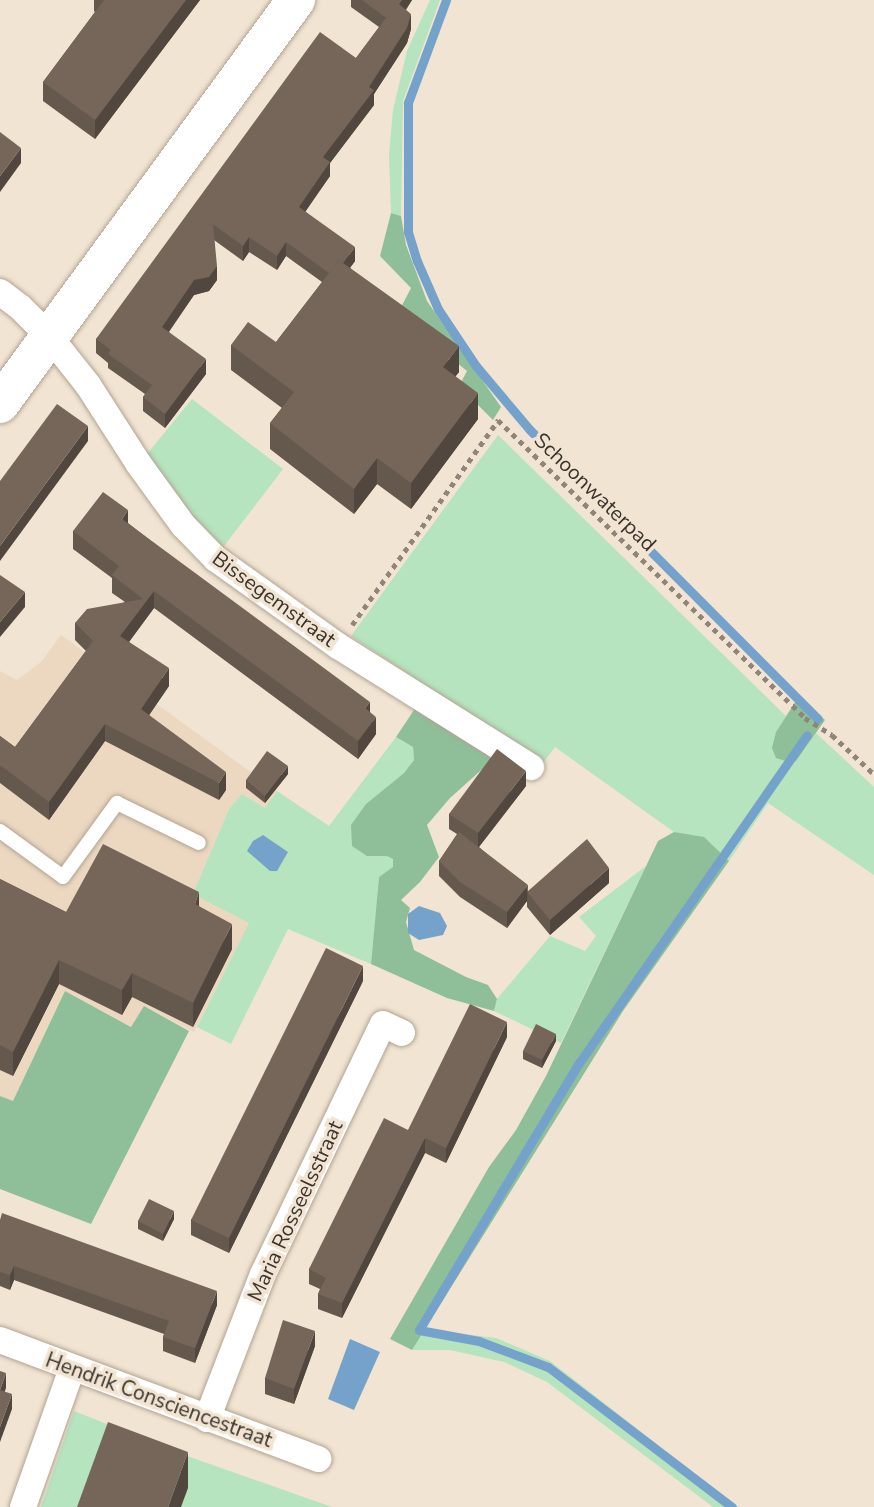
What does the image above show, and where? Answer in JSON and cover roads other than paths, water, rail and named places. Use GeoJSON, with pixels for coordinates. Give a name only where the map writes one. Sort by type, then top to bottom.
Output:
{"type":"FeatureCollection","features":[{"type":"Feature","properties":{"kind":"street"},"geometry":{"type":"LineString","coordinates":[[0,404],[296,0]]}},
{"type":"Feature","properties":{"kind":"street","name":"Bissegemstraat"},"geometry":{"type":"LineString","coordinates":[[0,292],[20,307],[50,337],[88,384],[138,463],[183,525],[216,559],[338,646],[531,767]]}},
{"type":"Feature","properties":{"kind":"street","name":"Maria Rosseelsstraat"},"geometry":{"type":"LineString","coordinates":[[207,1419],[263,1274],[383,1024],[402,1033]]}},
{"type":"Feature","properties":{"kind":"street","name":"Hendrik Consciencestraat"},"geometry":{"type":"LineString","coordinates":[[0,1340],[319,1459]]}},
{"type":"Feature","properties":{"kind":"street"},"geometry":{"type":"LineString","coordinates":[[23,1507],[72,1369]]}},
{"type":"Feature","properties":{"kind":"lane"},"geometry":{"type":"LineString","coordinates":[[0,831],[63,877],[117,803],[199,844]]}},
{"type":"Feature","properties":{"kind":"water"},"geometry":{"type":"Polygon","coordinates":[[[263,835],[288,852],[277,871],[270,871],[247,851],[253,841],[263,835]]]}},
{"type":"Feature","properties":{"kind":"water"},"geometry":{"type":"Polygon","coordinates":[[[419,906],[440,913],[447,926],[443,935],[419,940],[408,933],[408,914],[419,906]]]}},
{"type":"Feature","properties":{"kind":"water"},"geometry":{"type":"Polygon","coordinates":[[[350,1339],[380,1352],[354,1410],[328,1399],[350,1339]]]}},
{"type":"Feature","properties":{"kind":"waterway"},"geometry":{"type":"LineString","coordinates":[[446,0],[408,103],[408,232],[417,261],[438,309],[476,366],[529,429],[818,719]]}},
{"type":"Feature","properties":{"kind":"waterway"},"geometry":{"type":"LineString","coordinates":[[732,1507],[548,1367],[479,1341],[419,1330],[579,1063],[807,735]]}}]}
